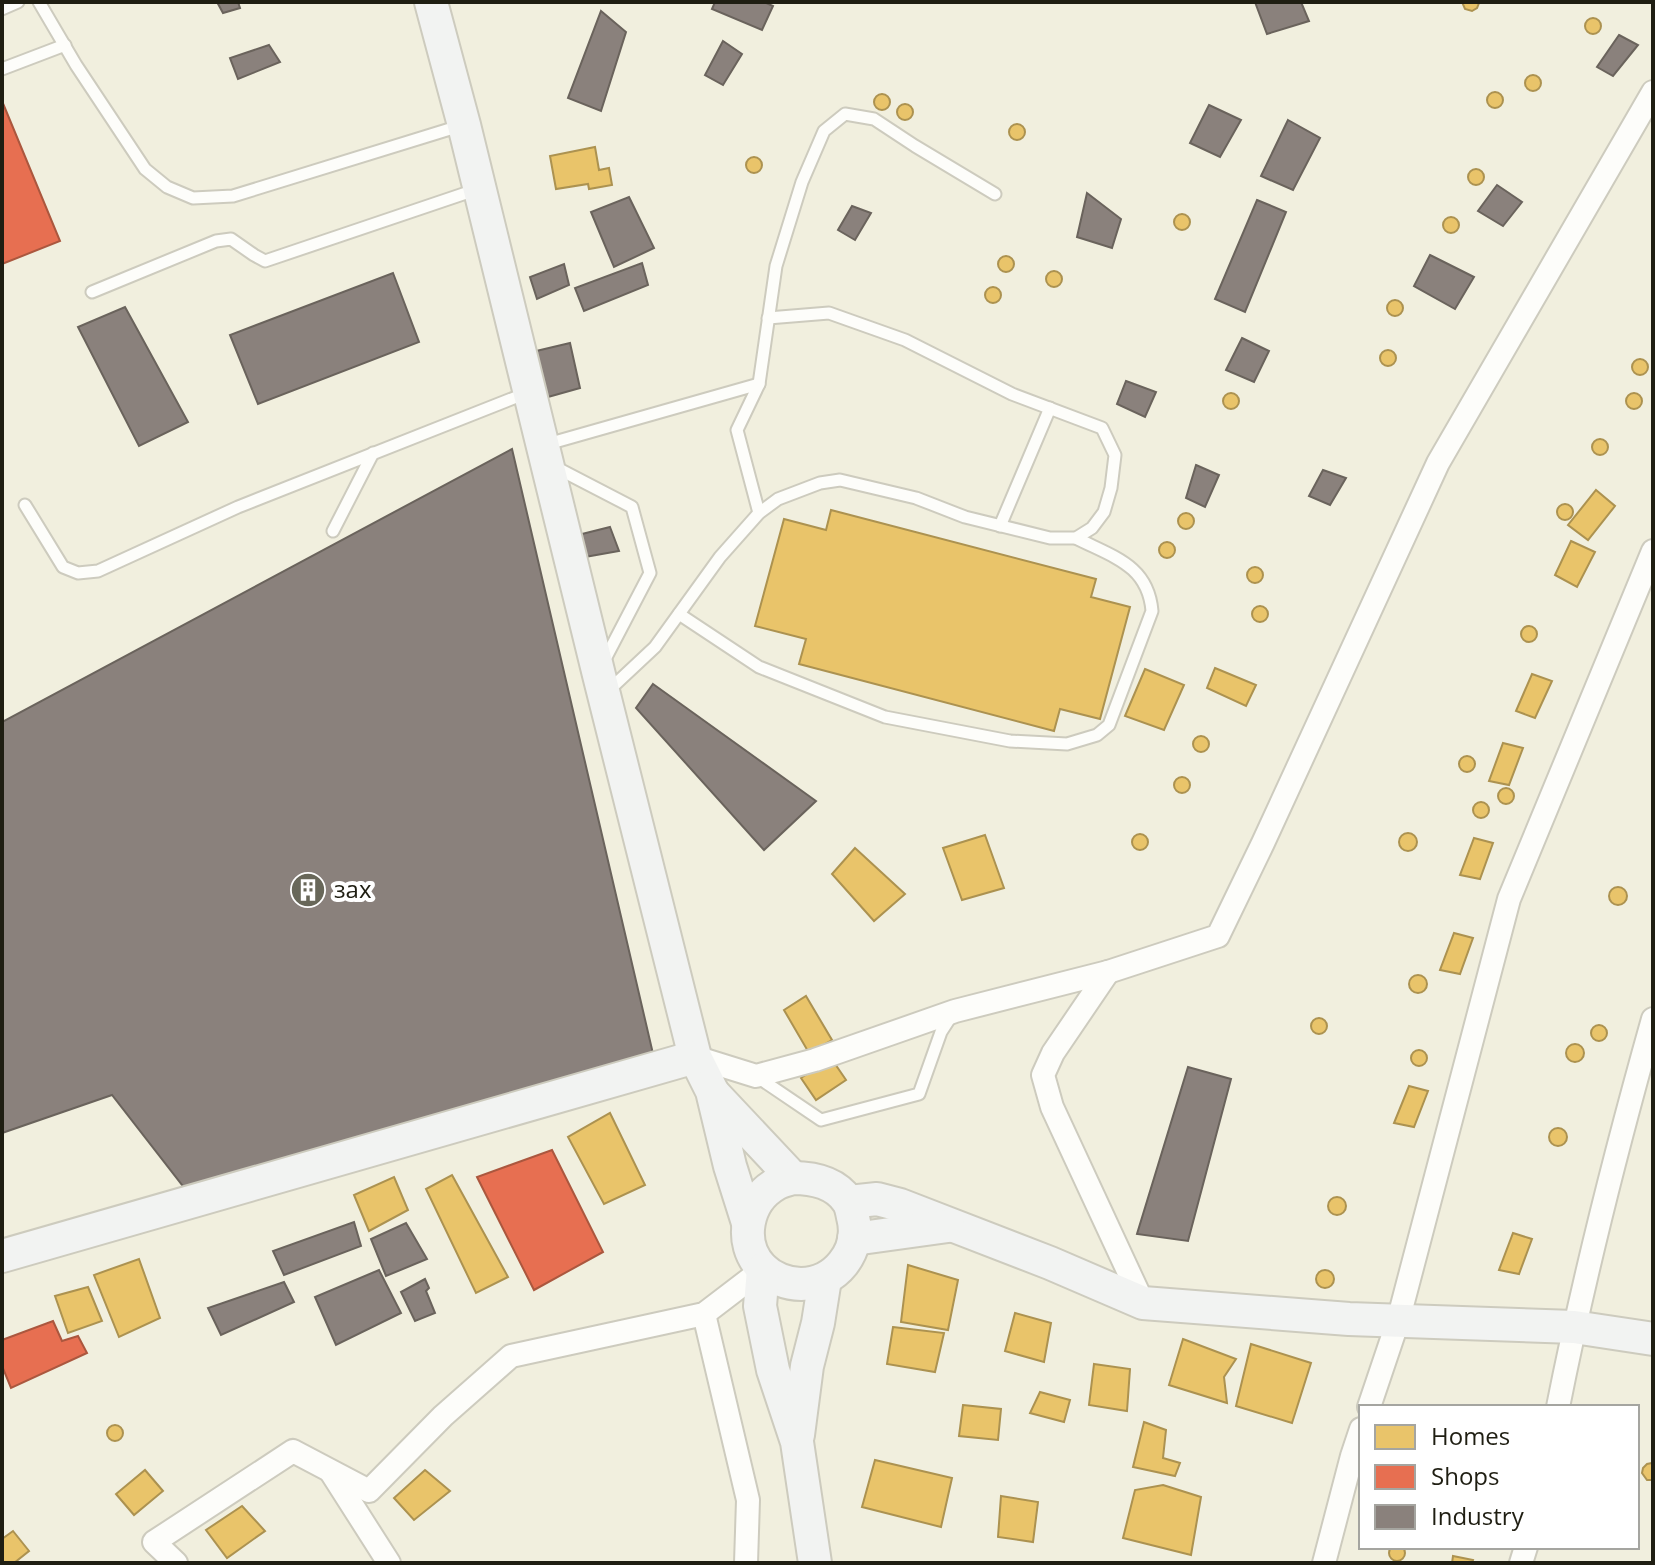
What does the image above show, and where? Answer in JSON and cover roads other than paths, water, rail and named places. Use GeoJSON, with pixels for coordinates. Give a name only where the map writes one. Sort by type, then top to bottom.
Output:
{"type":"FeatureCollection","features":[{"type":"Feature","properties":{"kind":"street"},"geometry":{"type":"LineString","coordinates":[[431,2],[695,1057],[712,1091],[748,1223]]}},
{"type":"Feature","properties":{"kind":"street"},"geometry":{"type":"LineString","coordinates":[[2,1256],[695,1057],[756,1076],[815,1060],[955,1011],[1108,972],[1218,936],[1438,463],[1653,92]]}},
{"type":"Feature","properties":{"kind":"street"},"geometry":{"type":"LineString","coordinates":[[1370,1405],[1398,1321],[1509,899],[1653,551]]}},
{"type":"Feature","properties":{"kind":"street"},"geometry":{"type":"LineString","coordinates":[[1108,972],[1053,1053],[1043,1075],[1052,1107],[1143,1303]]}},
{"type":"Feature","properties":{"kind":"street"},"geometry":{"type":"LineString","coordinates":[[1558,1405],[1574,1327],[1653,1019]]}},
{"type":"Feature","properties":{"kind":"street"},"geometry":{"type":"LineString","coordinates":[[712,1091],[793,1178]]}},
{"type":"Feature","properties":{"kind":"street"},"geometry":{"type":"LineString","coordinates":[[793,1178],[810,1178],[826,1183],[849,1202],[855,1223],[849,1256],[839,1269],[825,1279],[809,1284],[792,1284],[777,1279],[763,1269],[753,1255],[748,1239],[748,1223],[753,1206],[763,1193],[777,1183],[793,1178]]}},
{"type":"Feature","properties":{"kind":"street"},"geometry":{"type":"LineString","coordinates":[[849,1202],[877,1199],[900,1205],[1143,1303],[1349,1319],[1574,1327],[1653,1339]]}},
{"type":"Feature","properties":{"kind":"street"},"geometry":{"type":"LineString","coordinates":[[854,1239],[951,1226]]}},
{"type":"Feature","properties":{"kind":"street"},"geometry":{"type":"LineString","coordinates":[[176,1563],[154,1542],[293,1451],[369,1491],[443,1416],[511,1356],[704,1314],[763,1269]]}},
{"type":"Feature","properties":{"kind":"street"},"geometry":{"type":"LineString","coordinates":[[763,1269],[760,1306],[773,1370],[797,1442],[815,1563]]}},
{"type":"Feature","properties":{"kind":"street"},"geometry":{"type":"LineString","coordinates":[[797,1442],[807,1366],[825,1279]]}},
{"type":"Feature","properties":{"kind":"street"},"geometry":{"type":"LineString","coordinates":[[704,1314],[748,1500],[746,1563]]}},
{"type":"Feature","properties":{"kind":"street"},"geometry":{"type":"LineString","coordinates":[[1324,1563],[1359,1435]]}},
{"type":"Feature","properties":{"kind":"street"},"geometry":{"type":"LineString","coordinates":[[331,1471],[389,1563]]}},
{"type":"Feature","properties":{"kind":"lane"},"geometry":{"type":"LineString","coordinates":[[2,9],[18,2]]}},
{"type":"Feature","properties":{"kind":"lane"},"geometry":{"type":"LineString","coordinates":[[39,2],[76,65],[145,169],[167,187],[193,198],[233,196],[464,125]]}},
{"type":"Feature","properties":{"kind":"lane"},"geometry":{"type":"LineString","coordinates":[[2,69],[65,45]]}},
{"type":"Feature","properties":{"kind":"lane"},"geometry":{"type":"LineString","coordinates":[[759,513],[737,430],[759,384],[776,266],[802,182],[824,131],[845,114],[874,119],[995,194]]}},
{"type":"Feature","properties":{"kind":"lane"},"geometry":{"type":"LineString","coordinates":[[92,292],[216,241],[231,239],[265,261],[479,189]]}},
{"type":"Feature","properties":{"kind":"lane"},"geometry":{"type":"LineString","coordinates":[[768,318],[829,313],[905,340],[1012,394],[1102,428],[1115,455],[1111,488],[1104,512],[1092,528],[1076,538]]}},
{"type":"Feature","properties":{"kind":"lane"},"geometry":{"type":"LineString","coordinates":[[544,454],[759,384]]}},
{"type":"Feature","properties":{"kind":"lane"},"geometry":{"type":"LineString","coordinates":[[25,505],[63,567],[78,573],[98,571],[238,507],[529,391]]}},
{"type":"Feature","properties":{"kind":"lane"},"geometry":{"type":"LineString","coordinates":[[1000,526],[1050,408]]}},
{"type":"Feature","properties":{"kind":"lane"},"geometry":{"type":"LineString","coordinates":[[333,531],[373,453]]}},
{"type":"Feature","properties":{"kind":"lane"},"geometry":{"type":"LineString","coordinates":[[544,454],[632,507],[650,573],[610,647],[601,685]]}},
{"type":"Feature","properties":{"kind":"lane"},"geometry":{"type":"LineString","coordinates":[[601,685],[655,647],[720,557],[759,513],[778,499],[820,483],[840,480],[916,498],[965,517],[1000,526],[1050,538],[1076,538],[1137,571],[1150,594],[1152,611],[1109,725],[1097,735],[1067,744],[1010,741],[885,717],[759,667],[679,614]]}},
{"type":"Feature","properties":{"kind":"lane"},"geometry":{"type":"LineString","coordinates":[[756,1076],[821,1120],[919,1094],[941,1032],[955,1011]]}},
{"type":"Feature","properties":{"kind":"place","name":"зах"},"geometry":{"type":"Point","coordinates":[308,890]}}]}
